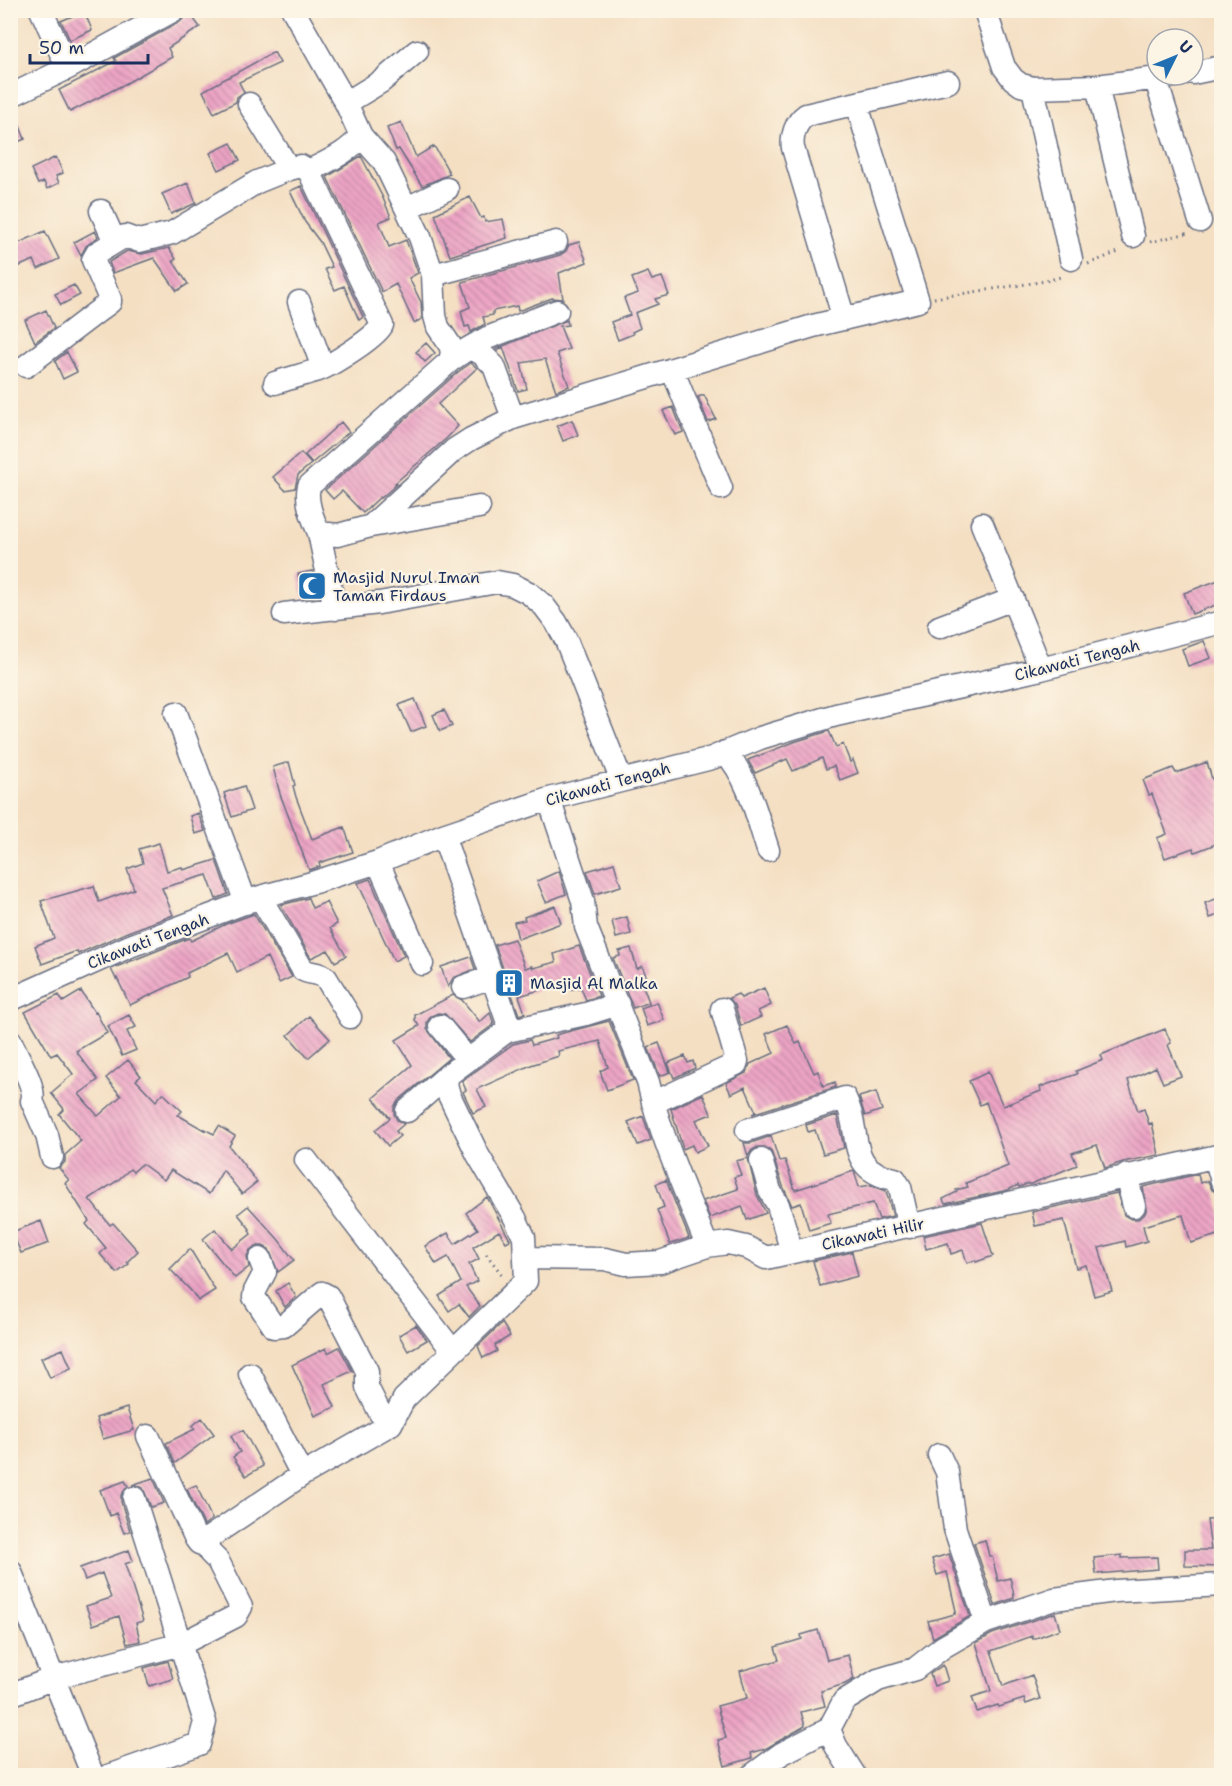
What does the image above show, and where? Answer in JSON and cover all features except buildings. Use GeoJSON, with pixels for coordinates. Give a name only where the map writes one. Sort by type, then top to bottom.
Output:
{"type":"FeatureCollection","features":[{"type":"Feature","properties":{"kind":"street"},"geometry":{"type":"LineString","coordinates":[[41,10],[68,68]]}},
{"type":"Feature","properties":{"kind":"street"},"geometry":{"type":"LineString","coordinates":[[10,96],[68,68],[174,10]]}},
{"type":"Feature","properties":{"kind":"street"},"geometry":{"type":"LineString","coordinates":[[293,10],[346,103],[361,136],[384,162],[407,208],[433,274],[435,316],[438,327],[452,352],[481,353],[494,366],[513,418]]}},
{"type":"Feature","properties":{"kind":"street"},"geometry":{"type":"LineString","coordinates":[[985,10],[1004,68],[1021,85],[1033,88],[1097,86],[1145,81]]}},
{"type":"Feature","properties":{"kind":"street"},"geometry":{"type":"LineString","coordinates":[[346,103],[382,81],[417,51]]}},
{"type":"Feature","properties":{"kind":"street"},"geometry":{"type":"LineString","coordinates":[[1205,73],[1220,74]]}},
{"type":"Feature","properties":{"kind":"street"},"geometry":{"type":"LineString","coordinates":[[844,319],[793,148],[792,140],[799,120],[806,115],[948,82]]}},
{"type":"Feature","properties":{"kind":"street"},"geometry":{"type":"LineString","coordinates":[[1097,86],[1133,236]]}},
{"type":"Feature","properties":{"kind":"street"},"geometry":{"type":"LineString","coordinates":[[1158,87],[1200,221]]}},
{"type":"Feature","properties":{"kind":"street"},"geometry":{"type":"LineString","coordinates":[[1033,88],[1071,259]]}},
{"type":"Feature","properties":{"kind":"street"},"geometry":{"type":"LineString","coordinates":[[249,104],[299,170],[382,325],[380,330],[371,337],[323,368],[275,383]]}},
{"type":"Feature","properties":{"kind":"street"},"geometry":{"type":"LineString","coordinates":[[371,526],[454,450],[513,418],[813,326],[918,301],[861,118]]}},
{"type":"Feature","properties":{"kind":"street"},"geometry":{"type":"LineString","coordinates":[[26,366],[110,302],[93,260],[97,253],[125,236],[139,240],[172,233],[257,182],[339,156],[355,145],[361,136]]}},
{"type":"Feature","properties":{"kind":"street"},"geometry":{"type":"LineString","coordinates":[[407,208],[447,189]]}},
{"type":"Feature","properties":{"kind":"street"},"geometry":{"type":"LineString","coordinates":[[101,212],[115,242]]}},
{"type":"Feature","properties":{"kind":"street"},"geometry":{"type":"LineString","coordinates":[[433,274],[556,242]]}},
{"type":"Feature","properties":{"kind":"street"},"geometry":{"type":"LineString","coordinates":[[299,302],[323,368]]}},
{"type":"Feature","properties":{"kind":"street"},"geometry":{"type":"LineString","coordinates":[[335,609],[319,532],[307,493],[309,486],[459,354],[496,334],[556,311]]}},
{"type":"Feature","properties":{"kind":"street"},"geometry":{"type":"LineString","coordinates":[[672,369],[721,488]]}},
{"type":"Feature","properties":{"kind":"street"},"geometry":{"type":"LineString","coordinates":[[319,532],[338,535],[371,526],[479,507]]}},
{"type":"Feature","properties":{"kind":"street"},"geometry":{"type":"LineString","coordinates":[[982,524],[1041,669]]}},
{"type":"Feature","properties":{"kind":"street"},"geometry":{"type":"LineString","coordinates":[[284,614],[379,603],[498,582],[513,585],[529,593],[544,606],[566,640],[621,779]]}},
{"type":"Feature","properties":{"kind":"street"},"geometry":{"type":"LineString","coordinates":[[939,627],[1013,599]]}},
{"type":"Feature","properties":{"kind":"street","name":"Cikawati Tengah"},"geometry":{"type":"LineString","coordinates":[[10,1000],[130,946],[253,900],[378,862],[443,835],[549,799],[621,779],[712,758],[760,738],[836,715],[1220,626]]}},
{"type":"Feature","properties":{"kind":"street"},"geometry":{"type":"LineString","coordinates":[[176,713],[253,900],[303,970],[320,974],[326,978],[350,1017]]}},
{"type":"Feature","properties":{"kind":"street"},"geometry":{"type":"LineString","coordinates":[[725,752],[736,764],[746,786],[768,850]]}},
{"type":"Feature","properties":{"kind":"street"},"geometry":{"type":"LineString","coordinates":[[549,799],[583,901],[586,927],[618,1004],[627,1057],[648,1082],[653,1103],[707,1246]]}},
{"type":"Feature","properties":{"kind":"street"},"geometry":{"type":"LineString","coordinates":[[443,835],[508,1023],[507,1031]]}},
{"type":"Feature","properties":{"kind":"street"},"geometry":{"type":"LineString","coordinates":[[378,862],[422,964]]}},
{"type":"Feature","properties":{"kind":"street"},"geometry":{"type":"LineString","coordinates":[[463,987],[492,976]]}},
{"type":"Feature","properties":{"kind":"street"},"geometry":{"type":"LineString","coordinates":[[407,1110],[448,1075],[507,1031],[586,1014],[618,1004]]}},
{"type":"Feature","properties":{"kind":"street"},"geometry":{"type":"LineString","coordinates":[[653,1103],[736,1064],[722,1009]]}},
{"type":"Feature","properties":{"kind":"street"},"geometry":{"type":"LineString","coordinates":[[440,1026],[468,1060]]}},
{"type":"Feature","properties":{"kind":"street"},"geometry":{"type":"LineString","coordinates":[[13,1054],[34,1095],[32,1101],[47,1135],[52,1157]]}},
{"type":"Feature","properties":{"kind":"street"},"geometry":{"type":"LineString","coordinates":[[207,1546],[207,1539],[302,1476],[391,1424],[404,1399],[452,1350],[526,1281],[524,1237],[478,1155],[449,1095],[446,1084],[448,1075]]}},
{"type":"Feature","properties":{"kind":"street"},"geometry":{"type":"LineString","coordinates":[[747,1130],[845,1098],[861,1160],[871,1172],[895,1179],[900,1187],[909,1227]]}},
{"type":"Feature","properties":{"kind":"street"},"geometry":{"type":"LineString","coordinates":[[1218,1156],[1221,1181]]}},
{"type":"Feature","properties":{"kind":"street","name":"Cikawati Hilir"},"geometry":{"type":"LineString","coordinates":[[525,1257],[605,1259],[626,1264],[660,1262],[707,1246],[728,1243],[738,1244],[766,1258],[1218,1156]]}},
{"type":"Feature","properties":{"kind":"street"},"geometry":{"type":"LineString","coordinates":[[306,1160],[452,1350]]}},
{"type":"Feature","properties":{"kind":"street"},"geometry":{"type":"LineString","coordinates":[[760,1160],[770,1191],[778,1205],[792,1252]]}},
{"type":"Feature","properties":{"kind":"street"},"geometry":{"type":"LineString","coordinates":[[1126,1175],[1134,1206]]}},
{"type":"Feature","properties":{"kind":"street"},"geometry":{"type":"LineString","coordinates":[[260,1259],[265,1272],[254,1297],[274,1327],[284,1326],[322,1293],[328,1296],[367,1371],[367,1387],[380,1413],[391,1424]]}},
{"type":"Feature","properties":{"kind":"street"},"geometry":{"type":"LineString","coordinates":[[250,1374],[302,1476]]}},
{"type":"Feature","properties":{"kind":"street"},"geometry":{"type":"LineString","coordinates":[[10,1695],[54,1678],[181,1644],[236,1616],[241,1607],[218,1561],[207,1546],[196,1539],[148,1436]]}},
{"type":"Feature","properties":{"kind":"street"},"geometry":{"type":"LineString","coordinates":[[939,1455],[947,1472],[955,1529],[986,1622]]}},
{"type":"Feature","properties":{"kind":"street"},"geometry":{"type":"LineString","coordinates":[[108,1776],[198,1744],[205,1722],[134,1498]]}},
{"type":"Feature","properties":{"kind":"street"},"geometry":{"type":"LineString","coordinates":[[10,1570],[18,1614],[54,1678],[93,1776]]}},
{"type":"Feature","properties":{"kind":"street"},"geometry":{"type":"LineString","coordinates":[[751,1776],[781,1754],[829,1729],[844,1701],[878,1680],[915,1669],[944,1647],[986,1622],[1054,1599],[1116,1591],[1221,1585]]}},
{"type":"Feature","properties":{"kind":"street"},"geometry":{"type":"LineString","coordinates":[[829,1729],[836,1746],[855,1776]]}},
{"type":"Feature","properties":{"kind":"path"},"geometry":{"type":"LineString","coordinates":[[486,1254],[515,1292]]}},
{"type":"Feature","properties":{"kind":"place","name":"Masjid Nurul Iman Taman Firdaus"},"geometry":{"type":"Point","coordinates":[312,586]}},
{"type":"Feature","properties":{"kind":"place","name":"Masjid Al Malka"},"geometry":{"type":"Point","coordinates":[509,983]}}]}
